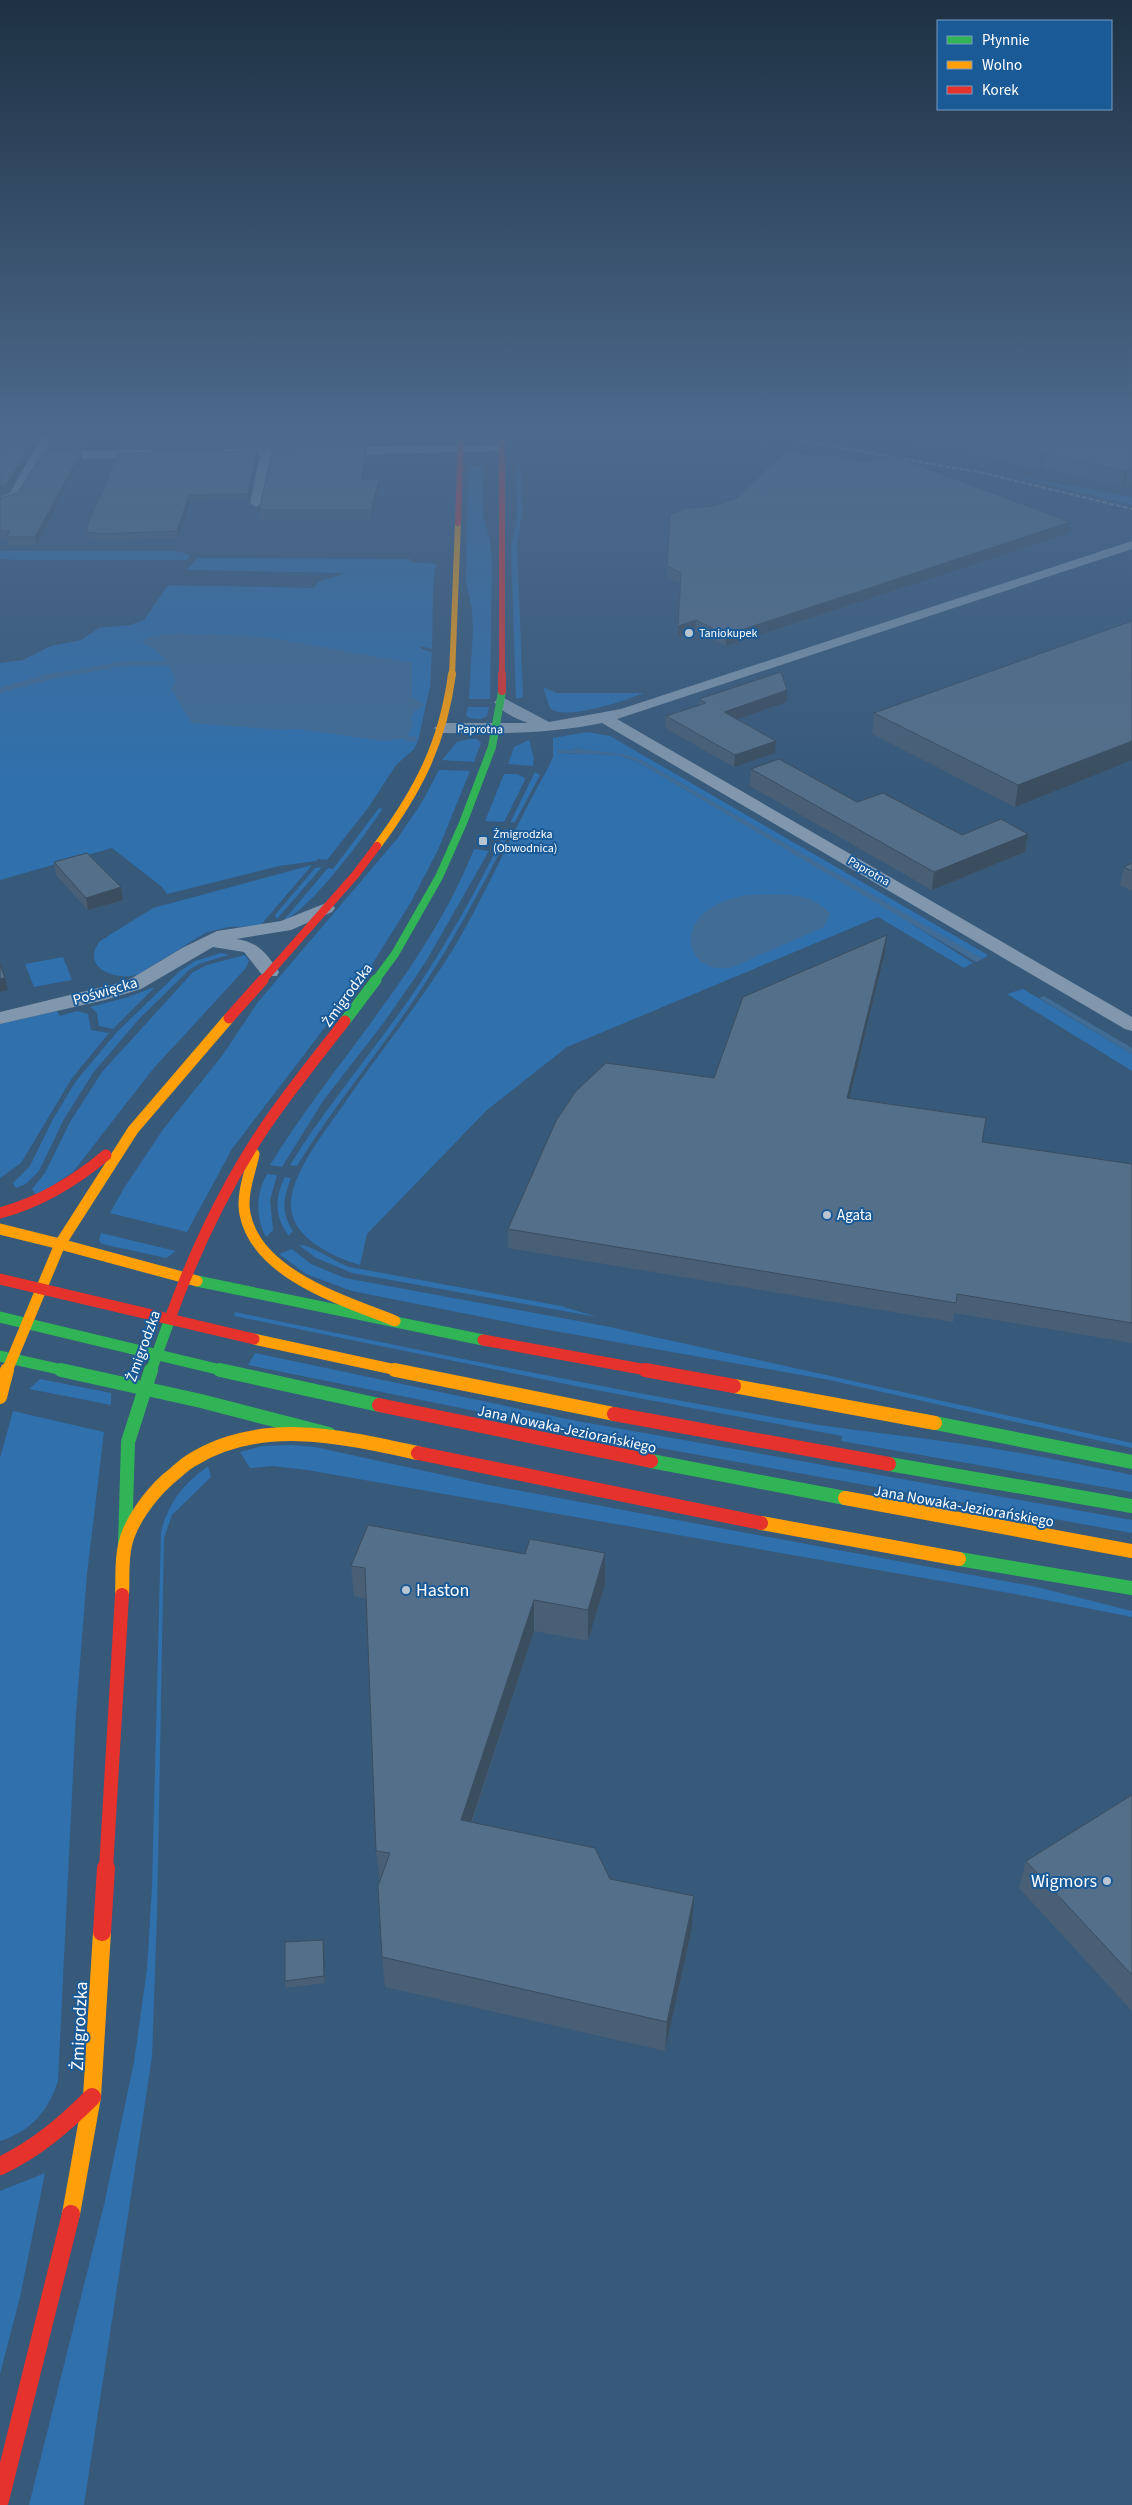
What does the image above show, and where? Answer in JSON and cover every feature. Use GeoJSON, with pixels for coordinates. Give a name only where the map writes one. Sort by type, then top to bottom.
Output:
{"type":"FeatureCollection","features":[{"type":"Feature","properties":{"kind":"main road"},"geometry":{"type":"LineString","coordinates":[[0,1213],[40,1202],[82,1177],[133,1130],[381,843],[406,807],[429,762],[442,728],[452,667],[456,553]]}},
{"type":"Feature","properties":{"kind":"main road","name":"Żmigrodzka"},"geometry":{"type":"LineString","coordinates":[[0,2500],[69,2228],[92,2097],[125,1544],[128,1442],[143,1388],[184,1278],[223,1194],[256,1141],[395,954],[439,877],[484,770],[502,702],[501,553]]}},
{"type":"Feature","properties":{"kind":"main road"},"geometry":{"type":"LineString","coordinates":[[0,1397],[5,1357],[60,1244],[133,1130]]}},
{"type":"Feature","properties":{"kind":"main road"},"geometry":{"type":"LineString","coordinates":[[256,1141],[245,1209],[247,1222],[258,1243],[286,1270],[310,1285],[408,1326]]}},
{"type":"Feature","properties":{"kind":"main road"},"geometry":{"type":"LineString","coordinates":[[0,1229],[184,1278],[408,1326],[1049,1444],[1132,1462]]}},
{"type":"Feature","properties":{"kind":"main road","name":"Jana Nowaka-Jeziorańskiego"},"geometry":{"type":"LineString","coordinates":[[0,1279],[250,1338],[568,1405],[1132,1506]]}},
{"type":"Feature","properties":{"kind":"main road","name":"Jana Nowaka-Jeziorańskiego"},"geometry":{"type":"LineString","coordinates":[[0,1317],[240,1375],[551,1442],[793,1490],[1132,1551]]}},
{"type":"Feature","properties":{"kind":"main road"},"geometry":{"type":"LineString","coordinates":[[5,1357],[143,1388],[342,1437],[802,1532],[1132,1588]]}},
{"type":"Feature","properties":{"kind":"main road","name":"Żmigrodzka"},"geometry":{"type":"LineString","coordinates":[[125,1544],[155,1492],[182,1463],[204,1450],[234,1439],[266,1433],[296,1433],[342,1437]]}},
{"type":"Feature","properties":{"kind":"main road"},"geometry":{"type":"LineString","coordinates":[[0,2166],[25,2156],[53,2137],[92,2097]]}},
{"type":"Feature","properties":{"kind":"street","name":"Paprotna"},"geometry":{"type":"LineString","coordinates":[[442,728],[496,730],[547,726],[604,718],[1108,553]]}},
{"type":"Feature","properties":{"kind":"street","name":"Paprotna"},"geometry":{"type":"LineString","coordinates":[[502,702],[513,711],[547,726]]}},
{"type":"Feature","properties":{"kind":"street","name":"Paprotna"},"geometry":{"type":"LineString","coordinates":[[604,718],[1132,1025]]}},
{"type":"Feature","properties":{"kind":"street","name":"Poświęcka"},"geometry":{"type":"LineString","coordinates":[[0,1018],[105,994],[134,985],[202,944],[223,935],[285,926],[326,908]]}},
{"type":"Feature","properties":{"kind":"street","name":"Poświęcka"},"geometry":{"type":"LineString","coordinates":[[202,944],[231,943],[248,945],[258,954],[270,972]]}},
{"type":"Feature","properties":{"kind":"shaded area"},"geometry":{"type":"Polygon","coordinates":[[[0,553],[183,553],[190,555],[187,560],[0,559],[0,553]]]}},
{"type":"Feature","properties":{"kind":"shaded area"},"geometry":{"type":"Polygon","coordinates":[[[467,553],[491,553],[490,699],[469,699],[473,630],[472,609],[466,583],[467,553]]]}},
{"type":"Feature","properties":{"kind":"shaded area"},"geometry":{"type":"Polygon","coordinates":[[[511,553],[517,553],[523,697],[516,699],[511,553]]]}},
{"type":"Feature","properties":{"kind":"shaded area"},"geometry":{"type":"Polygon","coordinates":[[[198,558],[411,559],[411,562],[436,564],[433,590],[432,649],[420,646],[422,649],[432,652],[430,687],[418,741],[414,749],[396,765],[368,808],[327,860],[318,859],[316,861],[279,866],[167,894],[162,887],[112,848],[0,880],[0,663],[23,660],[51,646],[81,640],[99,628],[130,625],[144,620],[168,585],[313,588],[318,582],[345,573],[186,570],[198,558]]]}},
{"type":"Feature","properties":{"kind":"shaded area"},"geometry":{"type":"Polygon","coordinates":[[[177,633],[266,637],[412,663],[412,697],[425,705],[413,712],[411,721],[413,725],[407,738],[384,741],[297,729],[282,730],[192,723],[171,689],[175,681],[171,668],[159,653],[142,642],[149,637],[177,633]]]}},
{"type":"Feature","properties":{"kind":"shaded area"},"geometry":{"type":"Polygon","coordinates":[[[543,687],[557,693],[644,693],[596,708],[568,713],[557,712],[550,708],[543,687]]]}},
{"type":"Feature","properties":{"kind":"shaded area"},"geometry":{"type":"Polygon","coordinates":[[[468,707],[489,707],[487,716],[481,719],[469,718],[466,715],[468,707]]]}},
{"type":"Feature","properties":{"kind":"shaded area"},"geometry":{"type":"Polygon","coordinates":[[[587,732],[610,736],[988,955],[983,959],[643,761],[614,753],[580,750],[580,748],[558,753],[618,755],[638,762],[893,912],[973,963],[964,968],[878,917],[567,1047],[487,1110],[367,1234],[360,1265],[350,1262],[316,1245],[299,1228],[293,1218],[291,1207],[296,1180],[320,1138],[416,1005],[455,946],[548,768],[553,757],[553,738],[587,732]],[[748,895],[714,905],[791,895],[748,895]]]}},
{"type":"Feature","properties":{"kind":"shaded area"},"geometry":{"type":"Polygon","coordinates":[[[477,739],[481,743],[474,762],[442,760],[457,742],[477,739]]]}},
{"type":"Feature","properties":{"kind":"shaded area"},"geometry":{"type":"Polygon","coordinates":[[[529,740],[534,758],[533,766],[508,764],[514,747],[529,740]]]}},
{"type":"Feature","properties":{"kind":"shaded area"},"geometry":{"type":"Polygon","coordinates":[[[574,748],[629,755],[643,761],[983,959],[976,962],[638,762],[618,755],[558,753],[558,750],[575,750],[574,748]]]}},
{"type":"Feature","properties":{"kind":"shaded area"},"geometry":{"type":"Polygon","coordinates":[[[439,770],[470,771],[438,850],[411,902],[368,971],[232,1149],[187,1232],[110,1213],[124,1188],[164,1128],[222,1056],[258,1002],[397,839],[422,802],[439,770]]]}},
{"type":"Feature","properties":{"kind":"shaded area"},"geometry":{"type":"Polygon","coordinates":[[[535,772],[540,775],[515,822],[510,823],[535,772]]]}},
{"type":"Feature","properties":{"kind":"shaded area"},"geometry":{"type":"Polygon","coordinates":[[[504,774],[517,774],[525,778],[524,782],[504,822],[485,821],[504,774]]]}},
{"type":"Feature","properties":{"kind":"shaded area"},"geometry":{"type":"Polygon","coordinates":[[[379,808],[382,809],[337,871],[308,903],[283,921],[328,868],[333,869],[379,808]]]}},
{"type":"Feature","properties":{"kind":"shaded area"},"geometry":{"type":"Polygon","coordinates":[[[506,829],[510,832],[454,937],[429,977],[325,1123],[297,1166],[290,1165],[318,1122],[395,1019],[423,978],[473,894],[506,829]]]}},
{"type":"Feature","properties":{"kind":"shaded area"},"geometry":{"type":"Polygon","coordinates":[[[474,849],[489,851],[425,963],[385,1021],[323,1101],[282,1167],[270,1165],[432,934],[474,849]]]}},
{"type":"Feature","properties":{"kind":"shaded area"},"geometry":{"type":"Polygon","coordinates":[[[312,865],[260,926],[229,927],[207,932],[137,975],[119,976],[110,974],[97,965],[94,958],[95,950],[100,941],[153,908],[312,865]]]}},
{"type":"Feature","properties":{"kind":"shaded area"},"geometry":{"type":"Polygon","coordinates":[[[322,867],[277,919],[275,915],[315,868],[322,867]]]}},
{"type":"Feature","properties":{"kind":"shaded area"},"geometry":{"type":"Polygon","coordinates":[[[781,894],[803,897],[822,906],[830,914],[824,927],[739,965],[728,968],[716,968],[706,965],[693,951],[691,943],[696,923],[713,906],[730,899],[748,895],[781,894]]]}},
{"type":"Feature","properties":{"kind":"shaded area"},"geometry":{"type":"Polygon","coordinates":[[[221,953],[229,955],[201,963],[189,970],[139,1019],[93,1073],[64,1119],[39,1171],[26,1184],[16,1188],[13,1183],[30,1166],[53,1119],[76,1081],[117,1032],[180,971],[195,961],[221,953]]]}},
{"type":"Feature","properties":{"kind":"shaded area"},"geometry":{"type":"Polygon","coordinates":[[[245,955],[249,961],[246,968],[153,1069],[73,1172],[37,1196],[32,1189],[45,1173],[70,1122],[102,1072],[193,972],[207,965],[245,955]]]}},
{"type":"Feature","properties":{"kind":"shaded area"},"geometry":{"type":"Polygon","coordinates":[[[63,957],[72,980],[34,987],[25,964],[63,957]]]}},
{"type":"Feature","properties":{"kind":"shaded area"},"geometry":{"type":"Polygon","coordinates":[[[154,988],[113,1029],[99,1026],[97,1013],[90,1007],[128,997],[154,988]]]}},
{"type":"Feature","properties":{"kind":"shaded area"},"geometry":{"type":"Polygon","coordinates":[[[1023,989],[1132,1054],[1132,1071],[1007,994],[1023,989]]]}},
{"type":"Feature","properties":{"kind":"shaded area"},"geometry":{"type":"Polygon","coordinates":[[[1044,996],[1132,1048],[1132,1054],[1039,998],[1044,996]]]}},
{"type":"Feature","properties":{"kind":"shaded area"},"geometry":{"type":"Polygon","coordinates":[[[57,1011],[60,1016],[77,1011],[88,1014],[91,1030],[109,1033],[72,1078],[21,1163],[0,1178],[0,1024],[57,1011]]]}},
{"type":"Feature","properties":{"kind":"shaded area"},"geometry":{"type":"Polygon","coordinates":[[[267,1174],[277,1175],[270,1200],[273,1230],[266,1237],[260,1221],[258,1205],[263,1182],[267,1174]]]}},
{"type":"Feature","properties":{"kind":"shaded area"},"geometry":{"type":"Polygon","coordinates":[[[285,1177],[291,1178],[284,1205],[286,1218],[293,1231],[289,1236],[281,1222],[278,1208],[279,1193],[285,1177]]]}},
{"type":"Feature","properties":{"kind":"shaded area"},"geometry":{"type":"Polygon","coordinates":[[[101,1233],[176,1251],[166,1258],[102,1244],[99,1241],[101,1233]]]}},
{"type":"Feature","properties":{"kind":"shaded area"},"geometry":{"type":"Polygon","coordinates":[[[299,1245],[310,1247],[350,1267],[561,1306],[597,1317],[352,1273],[316,1258],[299,1245]]]}},
{"type":"Feature","properties":{"kind":"shaded area"},"geometry":{"type":"Polygon","coordinates":[[[292,1249],[311,1264],[345,1278],[605,1326],[1132,1443],[1132,1448],[829,1380],[532,1327],[352,1291],[306,1274],[279,1254],[292,1249]]]}},
{"type":"Feature","properties":{"kind":"shaded area"},"geometry":{"type":"Polygon","coordinates":[[[235,1312],[527,1372],[673,1399],[820,1425],[1000,1450],[1088,1466],[1132,1475],[1132,1492],[841,1441],[842,1436],[585,1388],[234,1316],[235,1312]]]}},
{"type":"Feature","properties":{"kind":"shaded area"},"geometry":{"type":"Polygon","coordinates":[[[255,1353],[577,1421],[1132,1520],[1132,1533],[643,1445],[248,1365],[255,1353]]]}},
{"type":"Feature","properties":{"kind":"shaded area"},"geometry":{"type":"Polygon","coordinates":[[[40,1379],[111,1393],[111,1405],[29,1389],[40,1379]]]}},
{"type":"Feature","properties":{"kind":"shaded area"},"geometry":{"type":"Polygon","coordinates":[[[13,1411],[104,1432],[87,1574],[76,1713],[58,2081],[44,2110],[37,2118],[20,2132],[0,2141],[0,1458],[13,1411]]]}},
{"type":"Feature","properties":{"kind":"shaded area"},"geometry":{"type":"Polygon","coordinates":[[[291,1445],[315,1447],[489,1485],[1037,1587],[1132,1611],[1132,1617],[1015,1594],[307,1470],[273,1466],[250,1468],[240,1452],[262,1446],[291,1445]]]}},
{"type":"Feature","properties":{"kind":"shaded area"},"geometry":{"type":"Polygon","coordinates":[[[208,1466],[211,1477],[172,1515],[164,1538],[157,1916],[152,2057],[84,2505],[29,2505],[104,2205],[134,2062],[147,1969],[152,1887],[161,1532],[168,1511],[178,1494],[208,1466]]]}},
{"type":"Feature","properties":{"kind":"shaded area"},"geometry":{"type":"Polygon","coordinates":[[[45,2173],[20,2297],[0,2374],[0,2191],[45,2173]]]}},
{"type":"Feature","properties":{"kind":"building"},"geometry":{"type":"Polygon","coordinates":[[[668,553],[976,553],[726,635],[696,620],[678,626],[681,573],[667,566],[668,553]]]}},
{"type":"Feature","properties":{"kind":"building"},"geometry":{"type":"Polygon","coordinates":[[[1132,621],[1132,741],[1018,785],[874,713],[1132,621]]]}},
{"type":"Feature","properties":{"kind":"building"},"geometry":{"type":"Polygon","coordinates":[[[781,672],[787,690],[724,712],[776,741],[735,755],[666,716],[706,703],[699,699],[781,672]]]}},
{"type":"Feature","properties":{"kind":"building"},"geometry":{"type":"Polygon","coordinates":[[[779,759],[857,802],[883,793],[962,835],[1001,819],[1028,834],[934,872],[751,769],[779,759]]]}},
{"type":"Feature","properties":{"kind":"building"},"geometry":{"type":"Polygon","coordinates":[[[87,853],[121,887],[86,898],[54,862],[87,853]]]}},
{"type":"Feature","properties":{"kind":"building"},"geometry":{"type":"Polygon","coordinates":[[[1132,863],[1132,871],[1124,867],[1132,863]]]}},
{"type":"Feature","properties":{"kind":"building","name":"Agata"},"geometry":{"type":"Polygon","coordinates":[[[887,935],[847,1098],[986,1118],[982,1142],[1132,1164],[1132,1323],[957,1294],[956,1303],[508,1229],[556,1121],[576,1091],[606,1063],[714,1078],[743,997],[887,935]]]}},
{"type":"Feature","properties":{"kind":"building"},"geometry":{"type":"Polygon","coordinates":[[[0,964],[5,978],[0,979],[0,964]]]}},
{"type":"Feature","properties":{"kind":"building"},"geometry":{"type":"Polygon","coordinates":[[[368,1525],[525,1554],[530,1539],[605,1553],[588,1610],[534,1600],[461,1820],[595,1848],[610,1879],[694,1896],[667,2022],[382,1957],[378,1886],[390,1853],[376,1851],[365,1568],[351,1566],[368,1525]]]}},
{"type":"Feature","properties":{"kind":"building"},"geometry":{"type":"Polygon","coordinates":[[[1132,1795],[1132,1975],[1026,1861],[1132,1795]]]}},
{"type":"Feature","properties":{"kind":"building"},"geometry":{"type":"Polygon","coordinates":[[[323,1940],[324,1976],[285,1981],[285,1942],[323,1940]]]}},
{"type":"Feature","properties":{"kind":"waterway"},"geometry":{"type":"LineString","coordinates":[[54,676],[127,663],[170,663]]}},
{"type":"Feature","properties":{"kind":"waterway"},"geometry":{"type":"LineString","coordinates":[[0,690],[59,674]]}},
{"type":"Feature","properties":{"kind":"waterway"},"geometry":{"type":"LineString","coordinates":[[407,738],[414,739]]}},
{"type":"Feature","properties":{"kind":"traffic: fast"},"geometry":{"type":"LineString","coordinates":[[345,1021],[395,954],[439,877],[463,823],[492,747],[502,691]]}},
{"type":"Feature","properties":{"kind":"traffic: fast"},"geometry":{"type":"LineString","coordinates":[[197,1281],[483,1340]]}},
{"type":"Feature","properties":{"kind":"traffic: fast"},"geometry":{"type":"LineString","coordinates":[[125,1544],[128,1442],[134,1418],[172,1313]]}},
{"type":"Feature","properties":{"kind":"traffic: fast"},"geometry":{"type":"LineString","coordinates":[[0,1317],[203,1366],[379,1405]]}},
{"type":"Feature","properties":{"kind":"traffic: fast"},"geometry":{"type":"LineString","coordinates":[[0,1356],[201,1401],[329,1434]]}},
{"type":"Feature","properties":{"kind":"traffic: fast"},"geometry":{"type":"LineString","coordinates":[[935,1423],[1132,1462]]}},
{"type":"Feature","properties":{"kind":"traffic: fast"},"geometry":{"type":"LineString","coordinates":[[651,1461],[845,1498]]}},
{"type":"Feature","properties":{"kind":"traffic: fast"},"geometry":{"type":"LineString","coordinates":[[889,1464],[1132,1506]]}},
{"type":"Feature","properties":{"kind":"traffic: fast"},"geometry":{"type":"LineString","coordinates":[[959,1559],[1132,1588]]}},
{"type":"Feature","properties":{"kind":"traffic: slow"},"geometry":{"type":"LineString","coordinates":[[377,846],[403,809],[426,771],[437,744],[444,719],[450,692],[453,664],[457,553]]}},
{"type":"Feature","properties":{"kind":"traffic: slow"},"geometry":{"type":"LineString","coordinates":[[0,1229],[60,1244],[133,1130],[229,1018]]}},
{"type":"Feature","properties":{"kind":"traffic: slow"},"geometry":{"type":"LineString","coordinates":[[254,1154],[246,1192],[245,1214],[252,1234],[265,1253],[283,1268],[305,1282],[395,1321]]}},
{"type":"Feature","properties":{"kind":"traffic: slow"},"geometry":{"type":"LineString","coordinates":[[0,1397],[10,1359],[60,1244],[197,1281]]}},
{"type":"Feature","properties":{"kind":"traffic: slow"},"geometry":{"type":"LineString","coordinates":[[254,1339],[614,1414]]}},
{"type":"Feature","properties":{"kind":"traffic: slow"},"geometry":{"type":"LineString","coordinates":[[734,1386],[935,1423]]}},
{"type":"Feature","properties":{"kind":"traffic: slow"},"geometry":{"type":"LineString","coordinates":[[122,1595],[123,1564],[127,1538],[152,1496],[190,1460],[220,1445],[251,1436],[283,1433],[350,1439],[418,1453]]}},
{"type":"Feature","properties":{"kind":"traffic: slow"},"geometry":{"type":"LineString","coordinates":[[845,1498],[1132,1551]]}},
{"type":"Feature","properties":{"kind":"traffic: slow"},"geometry":{"type":"LineString","coordinates":[[761,1523],[959,1559]]}},
{"type":"Feature","properties":{"kind":"traffic: slow"},"geometry":{"type":"LineString","coordinates":[[71,2214],[92,2097],[102,1932]]}},
{"type":"Feature","properties":{"kind":"traffic: jam"},"geometry":{"type":"LineString","coordinates":[[502,553],[502,691]]}},
{"type":"Feature","properties":{"kind":"traffic: jam"},"geometry":{"type":"LineString","coordinates":[[229,1018],[356,874],[377,846]]}},
{"type":"Feature","properties":{"kind":"traffic: jam"},"geometry":{"type":"LineString","coordinates":[[172,1313],[219,1204],[243,1163],[276,1111],[345,1021]]}},
{"type":"Feature","properties":{"kind":"traffic: jam"},"geometry":{"type":"LineString","coordinates":[[0,1213],[29,1204],[56,1191],[106,1155]]}},
{"type":"Feature","properties":{"kind":"traffic: jam"},"geometry":{"type":"LineString","coordinates":[[0,1279],[254,1339]]}},
{"type":"Feature","properties":{"kind":"traffic: jam"},"geometry":{"type":"LineString","coordinates":[[483,1340],[734,1386]]}},
{"type":"Feature","properties":{"kind":"traffic: jam"},"geometry":{"type":"LineString","coordinates":[[379,1405],[651,1461]]}},
{"type":"Feature","properties":{"kind":"traffic: jam"},"geometry":{"type":"LineString","coordinates":[[614,1414],[889,1464]]}},
{"type":"Feature","properties":{"kind":"traffic: jam"},"geometry":{"type":"LineString","coordinates":[[418,1453],[761,1523]]}},
{"type":"Feature","properties":{"kind":"traffic: jam"},"geometry":{"type":"LineString","coordinates":[[102,1932],[122,1595]]}},
{"type":"Feature","properties":{"kind":"traffic: jam"},"geometry":{"type":"LineString","coordinates":[[0,2166],[38,2145],[71,2118],[92,2097]]}},
{"type":"Feature","properties":{"kind":"traffic: jam"},"geometry":{"type":"LineString","coordinates":[[0,2500],[71,2214]]}},
{"type":"Feature","properties":{"kind":"place","name":"Taniokupek"},"geometry":{"type":"Point","coordinates":[689,633]}},
{"type":"Feature","properties":{"kind":"place","name":"Żmigrodzka (Obwodnica)"},"geometry":{"type":"Point","coordinates":[483,841]}},
{"type":"Feature","properties":{"kind":"place","name":"Agata"},"geometry":{"type":"Point","coordinates":[827,1215]}},
{"type":"Feature","properties":{"kind":"place","name":"Haston"},"geometry":{"type":"Point","coordinates":[406,1590]}},
{"type":"Feature","properties":{"kind":"place","name":"Wigmors"},"geometry":{"type":"Point","coordinates":[1107,1881]}}]}
